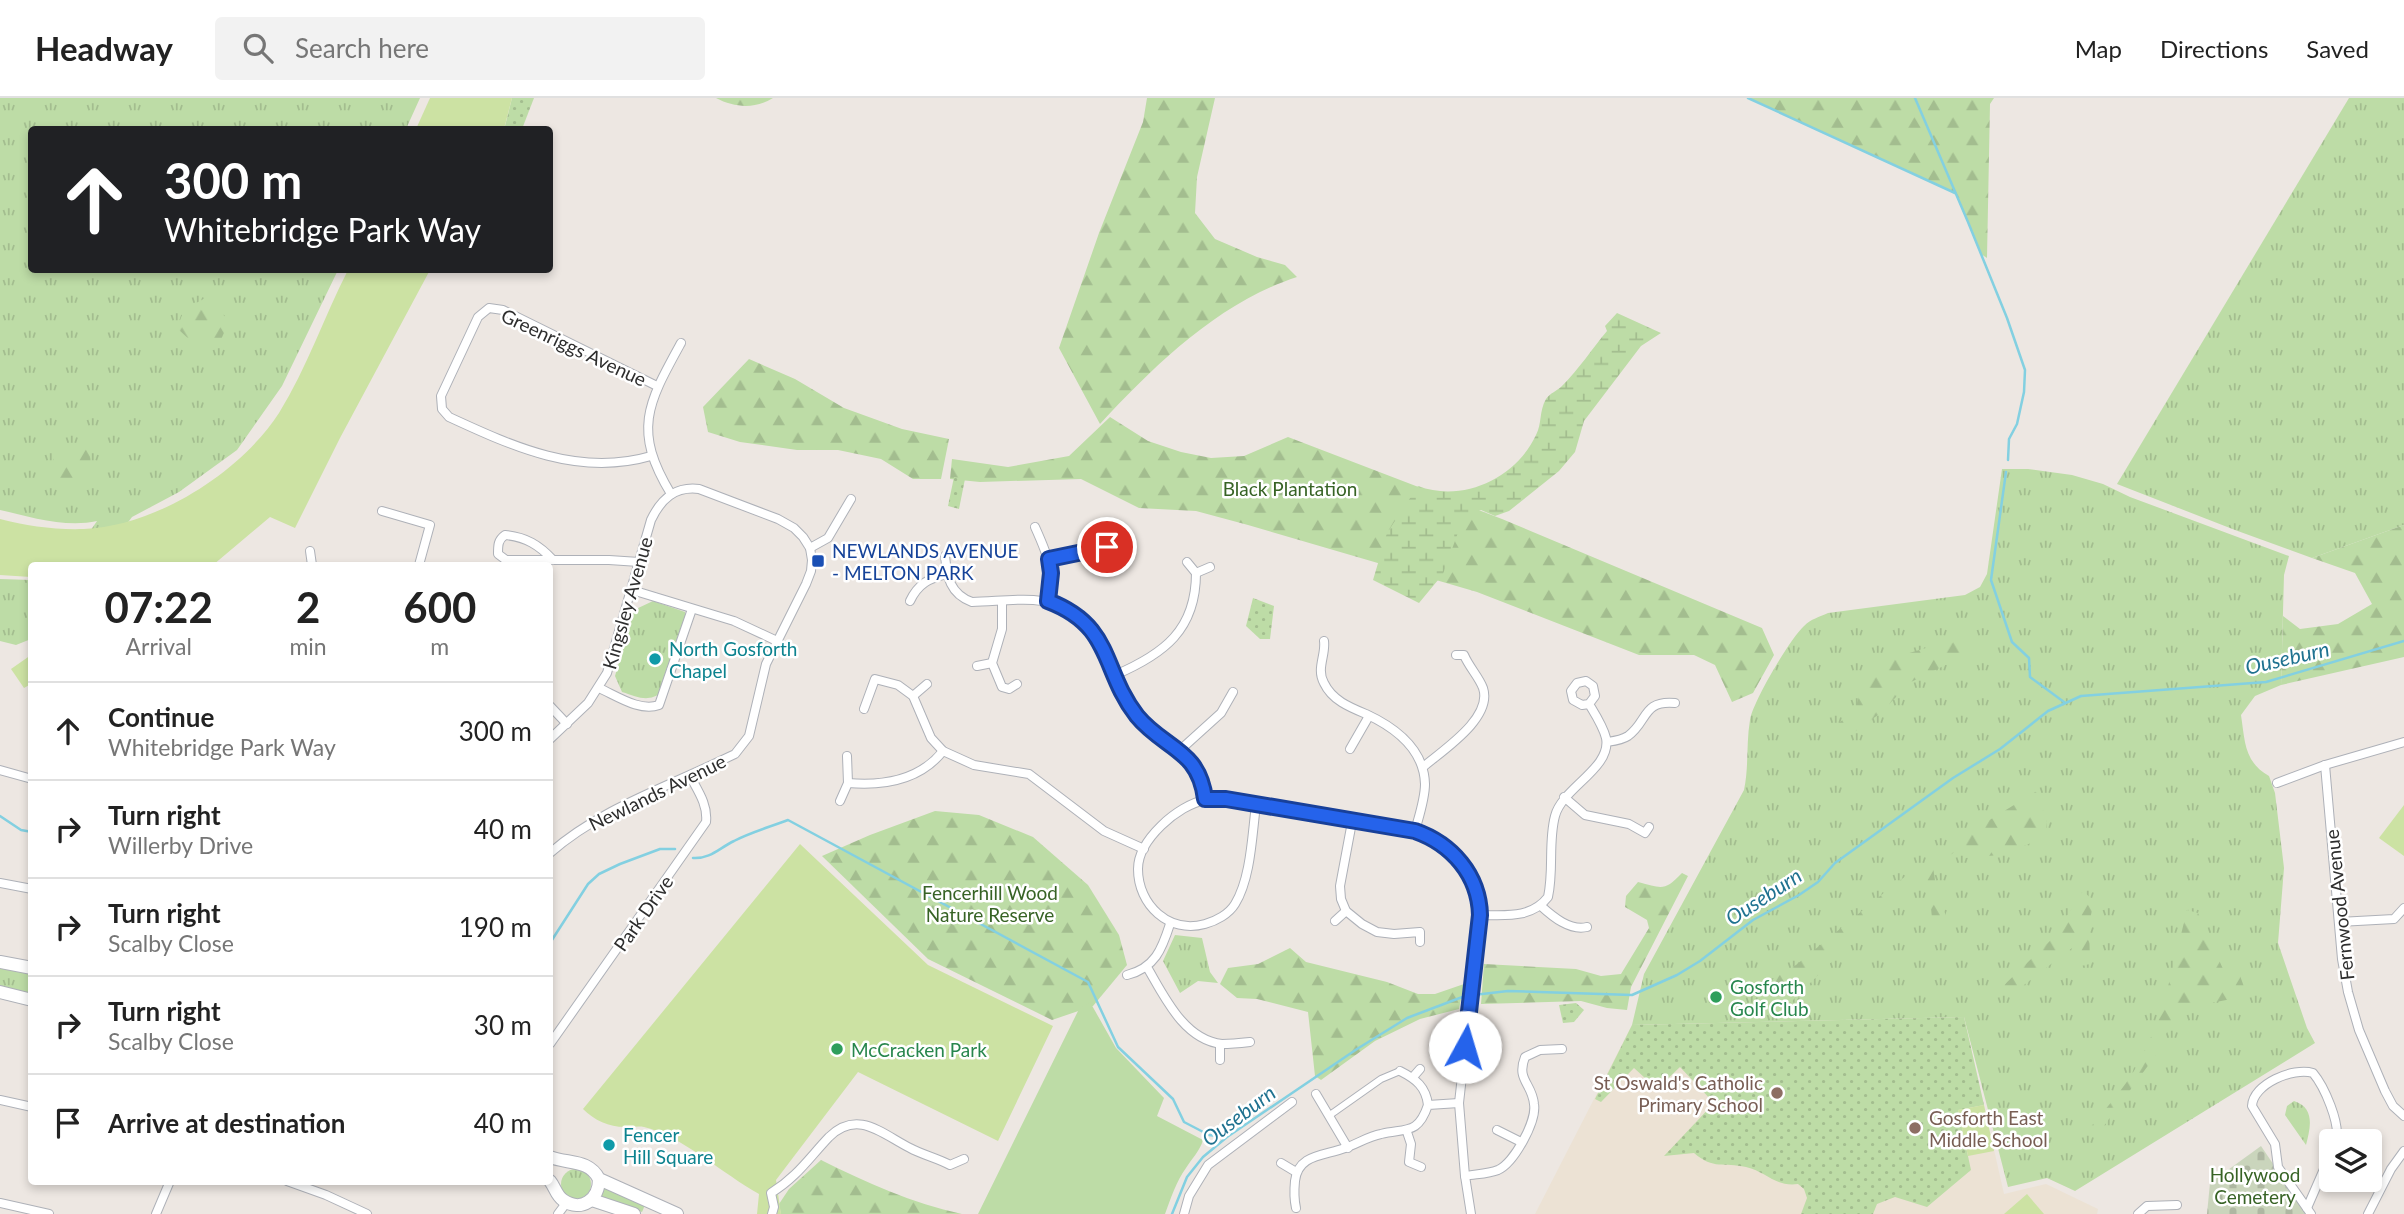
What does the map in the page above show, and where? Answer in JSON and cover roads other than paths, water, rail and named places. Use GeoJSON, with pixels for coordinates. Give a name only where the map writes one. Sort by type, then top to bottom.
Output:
{"type":"FeatureCollection","features":[{"type":"Feature","properties":{"kind":"main road"},"geometry":{"type":"LineString","coordinates":[[0,962],[28,967]]}},
{"type":"Feature","properties":{"kind":"main road"},"geometry":{"type":"LineString","coordinates":[[0,992],[28,999]]}},
{"type":"Feature","properties":{"kind":"main road"},"geometry":{"type":"LineString","coordinates":[[553,1158],[588,1166],[600,1179],[677,1214]]}},
{"type":"Feature","properties":{"kind":"main road"},"geometry":{"type":"LineString","coordinates":[[553,1177],[564,1162]]}},
{"type":"Feature","properties":{"kind":"main road"},"geometry":{"type":"LineString","coordinates":[[592,1200],[599,1188],[600,1179]]}},
{"type":"Feature","properties":{"kind":"main road"},"geometry":{"type":"LineString","coordinates":[[552,1185],[555,1192],[567,1202],[578,1205],[592,1200],[634,1214]]}},
{"type":"Feature","properties":{"kind":"street","name":"Greenriggs Avenue"},"geometry":{"type":"LineString","coordinates":[[651,456],[635,461],[577,462],[536,454],[510,446],[449,417],[442,409],[441,396],[478,317],[489,309],[503,310],[657,386]]}},
{"type":"Feature","properties":{"kind":"street"},"geometry":{"type":"LineString","coordinates":[[681,343],[657,386],[650,407],[648,430],[651,456],[671,494],[687,488],[716,494],[794,528],[810,548],[828,538],[850,499]]}},
{"type":"Feature","properties":{"kind":"street","name":"Kingsley Avenue"},"geometry":{"type":"LineString","coordinates":[[553,736],[599,688],[612,660],[657,508],[671,494]]}},
{"type":"Feature","properties":{"kind":"street"},"geometry":{"type":"LineString","coordinates":[[382,511],[430,525],[420,562]]}},
{"type":"Feature","properties":{"kind":"street"},"geometry":{"type":"LineString","coordinates":[[1035,527],[1049,559],[1051,573],[1048,601]]}},
{"type":"Feature","properties":{"kind":"street"},"geometry":{"type":"LineString","coordinates":[[1107,534],[1107,547]]}},
{"type":"Feature","properties":{"kind":"street"},"geometry":{"type":"LineString","coordinates":[[553,560],[539,545],[512,536],[505,535],[500,538],[498,554],[506,560],[639,562]]}},
{"type":"Feature","properties":{"kind":"street"},"geometry":{"type":"LineString","coordinates":[[1049,559],[1107,547],[1120,551]]}},
{"type":"Feature","properties":{"kind":"street","name":"Newlands Avenue"},"geometry":{"type":"LineString","coordinates":[[553,851],[578,830],[599,818],[736,754],[744,745],[752,728],[763,672],[811,571],[810,548]]}},
{"type":"Feature","properties":{"kind":"street"},"geometry":{"type":"LineString","coordinates":[[310,551],[312,562]]}},
{"type":"Feature","properties":{"kind":"street"},"geometry":{"type":"LineString","coordinates":[[945,556],[947,575],[956,593],[963,598],[982,602],[1048,601],[1065,608],[1091,631],[1103,647],[1126,701],[1150,730],[1193,764],[1200,775],[1205,799]]}},
{"type":"Feature","properties":{"kind":"street"},"geometry":{"type":"LineString","coordinates":[[1115,675],[1154,657],[1180,631],[1190,612],[1196,590],[1196,573],[1187,562]]}},
{"type":"Feature","properties":{"kind":"street"},"geometry":{"type":"LineString","coordinates":[[1196,573],[1210,567]]}},
{"type":"Feature","properties":{"kind":"street"},"geometry":{"type":"LineString","coordinates":[[910,601],[920,585],[935,577],[947,575]]}},
{"type":"Feature","properties":{"kind":"street"},"geometry":{"type":"LineString","coordinates":[[632,590],[734,621],[777,641]]}},
{"type":"Feature","properties":{"kind":"street"},"geometry":{"type":"LineString","coordinates":[[1002,601],[1002,629],[992,663],[1002,687],[1009,689],[1017,684]]}},
{"type":"Feature","properties":{"kind":"street"},"geometry":{"type":"LineString","coordinates":[[599,688],[639,706],[650,708],[659,705],[692,609]]}},
{"type":"Feature","properties":{"kind":"street"},"geometry":{"type":"LineString","coordinates":[[1327,646],[1321,666],[1322,681],[1331,695],[1344,705],[1383,722],[1399,734],[1423,767],[1425,785],[1415,831]]}},
{"type":"Feature","properties":{"kind":"street"},"geometry":{"type":"LineString","coordinates":[[1423,767],[1476,720],[1483,710],[1485,699],[1482,684],[1464,654]]}},
{"type":"Feature","properties":{"kind":"street"},"geometry":{"type":"LineString","coordinates":[[977,666],[992,663]]}},
{"type":"Feature","properties":{"kind":"street"},"geometry":{"type":"LineString","coordinates":[[864,709],[875,679],[898,685],[914,696],[931,738],[943,751],[974,765],[1029,774],[1104,831],[1144,849]]}},
{"type":"Feature","properties":{"kind":"street"},"geometry":{"type":"LineString","coordinates":[[914,696],[927,684]]}},
{"type":"Feature","properties":{"kind":"street"},"geometry":{"type":"LineString","coordinates":[[1179,751],[1221,713],[1233,692]]}},
{"type":"Feature","properties":{"kind":"street"},"geometry":{"type":"LineString","coordinates":[[1607,742],[1628,736],[1645,713],[1653,707],[1664,702],[1675,703]]}},
{"type":"Feature","properties":{"kind":"street"},"geometry":{"type":"LineString","coordinates":[[1480,915],[1525,914],[1541,906],[1548,897],[1555,815],[1564,797],[1599,763],[1607,742],[1589,704]]}},
{"type":"Feature","properties":{"kind":"street"},"geometry":{"type":"LineString","coordinates":[[553,709],[567,724]]}},
{"type":"Feature","properties":{"kind":"street"},"geometry":{"type":"LineString","coordinates":[[1350,749],[1369,716]]}},
{"type":"Feature","properties":{"kind":"street"},"geometry":{"type":"LineString","coordinates":[[2277,783],[2325,765],[2404,742]]}},
{"type":"Feature","properties":{"kind":"street"},"geometry":{"type":"LineString","coordinates":[[848,783],[877,785],[889,782],[928,765],[943,751]]}},
{"type":"Feature","properties":{"kind":"street"},"geometry":{"type":"LineString","coordinates":[[840,801],[848,783],[847,756]]}},
{"type":"Feature","properties":{"kind":"street","name":"Fernwood Avenue"},"geometry":{"type":"LineString","coordinates":[[2325,765],[2348,992],[2359,1030],[2385,1091],[2393,1106],[2404,1116]]}},
{"type":"Feature","properties":{"kind":"street"},"geometry":{"type":"LineString","coordinates":[[0,770],[28,778]]}},
{"type":"Feature","properties":{"kind":"street","name":"Park Drive"},"geometry":{"type":"LineString","coordinates":[[553,1040],[706,822],[704,804],[690,776]]}},
{"type":"Feature","properties":{"kind":"street"},"geometry":{"type":"LineString","coordinates":[[1564,797],[1585,815],[1629,824],[1646,833]]}},
{"type":"Feature","properties":{"kind":"street"},"geometry":{"type":"LineString","coordinates":[[1256,806],[1244,886],[1234,907],[1215,921],[1193,928],[1170,924],[1153,909],[1142,891],[1138,868],[1144,849],[1156,831],[1173,814],[1205,799],[1226,799],[1415,831],[1441,843],[1461,861],[1475,886],[1480,915],[1459,1102],[1471,1214]]}},
{"type":"Feature","properties":{"kind":"street"},"geometry":{"type":"LineString","coordinates":[[1352,822],[1340,886],[1346,911],[1377,932],[1421,934]]}},
{"type":"Feature","properties":{"kind":"street"},"geometry":{"type":"LineString","coordinates":[[0,883],[28,888]]}},
{"type":"Feature","properties":{"kind":"street"},"geometry":{"type":"LineString","coordinates":[[1541,906],[1563,923],[1580,928],[1587,927]]}},
{"type":"Feature","properties":{"kind":"street"},"geometry":{"type":"LineString","coordinates":[[2339,922],[2394,919],[2404,908]]}},
{"type":"Feature","properties":{"kind":"street"},"geometry":{"type":"LineString","coordinates":[[1335,921],[1346,911]]}},
{"type":"Feature","properties":{"kind":"street"},"geometry":{"type":"LineString","coordinates":[[1127,975],[1147,967],[1156,959],[1170,924]]}},
{"type":"Feature","properties":{"kind":"street"},"geometry":{"type":"LineString","coordinates":[[1147,967],[1172,1009],[1188,1027],[1220,1044],[1250,1042]]}},
{"type":"Feature","properties":{"kind":"street"},"geometry":{"type":"LineString","coordinates":[[1220,1044],[1220,1060]]}},
{"type":"Feature","properties":{"kind":"street"},"geometry":{"type":"LineString","coordinates":[[1465,1176],[1495,1171],[1506,1165],[1533,1119],[1533,1095],[1523,1079],[1521,1068],[1525,1057],[1540,1050],[1562,1049]]}},
{"type":"Feature","properties":{"kind":"street"},"geometry":{"type":"LineString","coordinates":[[1413,1077],[1420,1069]]}},
{"type":"Feature","properties":{"kind":"street"},"geometry":{"type":"LineString","coordinates":[[1296,1208],[1293,1193],[1296,1172],[1305,1160],[1380,1134],[1407,1132],[1420,1121],[1428,1105],[1423,1088],[1413,1077],[1400,1071],[1381,1079],[1330,1115]]}},
{"type":"Feature","properties":{"kind":"street"},"geometry":{"type":"LineString","coordinates":[[2309,1211],[2278,1167],[2275,1144],[2252,1106],[2255,1094],[2260,1087],[2296,1071],[2312,1073],[2318,1079],[2338,1129]]}},
{"type":"Feature","properties":{"kind":"street"},"geometry":{"type":"LineString","coordinates":[[1316,1094],[1348,1147]]}},
{"type":"Feature","properties":{"kind":"street"},"geometry":{"type":"LineString","coordinates":[[0,1100],[28,1106]]}},
{"type":"Feature","properties":{"kind":"street"},"geometry":{"type":"LineString","coordinates":[[1184,1214],[1189,1196],[1208,1166],[1292,1102]]}},
{"type":"Feature","properties":{"kind":"street"},"geometry":{"type":"LineString","coordinates":[[1428,1105],[1459,1102]]}},
{"type":"Feature","properties":{"kind":"street"},"geometry":{"type":"LineString","coordinates":[[772,1214],[774,1207],[771,1193],[789,1181],[840,1128],[856,1123],[950,1165],[964,1159]]}},
{"type":"Feature","properties":{"kind":"street"},"geometry":{"type":"LineString","coordinates":[[1497,1130],[1521,1142]]}},
{"type":"Feature","properties":{"kind":"street"},"geometry":{"type":"LineString","coordinates":[[1407,1132],[1411,1144],[1407,1165],[1421,1167]]}},
{"type":"Feature","properties":{"kind":"street"},"geometry":{"type":"LineString","coordinates":[[2368,1214],[2404,1151]]}},
{"type":"Feature","properties":{"kind":"street"},"geometry":{"type":"LineString","coordinates":[[1281,1163],[1296,1172]]}},
{"type":"Feature","properties":{"kind":"street"},"geometry":{"type":"LineString","coordinates":[[947,1175],[950,1165]]}},
{"type":"Feature","properties":{"kind":"street"},"geometry":{"type":"LineString","coordinates":[[156,1214],[168,1185]]}},
{"type":"Feature","properties":{"kind":"street"},"geometry":{"type":"LineString","coordinates":[[298,1185],[367,1214]]}},
{"type":"Feature","properties":{"kind":"street"},"geometry":{"type":"LineString","coordinates":[[2309,1211],[2319,1185]]}},
{"type":"Feature","properties":{"kind":"street"},"geometry":{"type":"LineString","coordinates":[[558,1214],[567,1202]]}},
{"type":"Feature","properties":{"kind":"street"},"geometry":{"type":"LineString","coordinates":[[0,1203],[48,1214]]}},
{"type":"Feature","properties":{"kind":"street"},"geometry":{"type":"LineString","coordinates":[[2138,1214],[2147,1206],[2176,1209]]}},
{"type":"Feature","properties":{"kind":"waterway"},"geometry":{"type":"LineString","coordinates":[[1748,98],[1955,193]]}},
{"type":"Feature","properties":{"kind":"waterway"},"geometry":{"type":"LineString","coordinates":[[1915,98],[2007,318],[2025,370],[2024,392],[2017,424],[2009,439],[2008,460]]}},
{"type":"Feature","properties":{"kind":"waterway"},"geometry":{"type":"LineString","coordinates":[[2006,472],[1991,580],[2012,642],[2029,658],[2030,677],[2064,702]]}},
{"type":"Feature","properties":{"kind":"waterway","name":"Ouseburn"},"geometry":{"type":"LineString","coordinates":[[1172,1214],[1187,1177],[1203,1157],[1227,1137],[1407,1018],[1465,996],[1508,991],[1632,995],[1677,975],[1700,961],[1753,920],[1818,882],[1835,863],[1953,778],[2000,749],[2048,711],[2081,696],[2266,682],[2404,641]]}},
{"type":"Feature","properties":{"kind":"waterway"},"geometry":{"type":"LineString","coordinates":[[0,816],[21,830],[28,831]]}},
{"type":"Feature","properties":{"kind":"waterway"},"geometry":{"type":"LineString","coordinates":[[693,858],[710,855],[740,838],[788,820],[1088,982],[1118,1047],[1173,1099],[1184,1122],[1209,1135],[1226,1137]]}},
{"type":"Feature","properties":{"kind":"waterway"},"geometry":{"type":"LineString","coordinates":[[553,938],[588,884],[599,874],[660,849],[675,849]]}},
{"type":"Feature","properties":{"kind":"place","name":"NEWLANDS AVENUE - MELTON PARK"},"geometry":{"type":"Point","coordinates":[818,561]}},
{"type":"Feature","properties":{"kind":"place","name":"North Gosforth Chapel"},"geometry":{"type":"Point","coordinates":[655,659]}},
{"type":"Feature","properties":{"kind":"place","name":"Gosforth Golf Club"},"geometry":{"type":"Point","coordinates":[1716,997]}},
{"type":"Feature","properties":{"kind":"place","name":"McCracken Park"},"geometry":{"type":"Point","coordinates":[837,1049]}},
{"type":"Feature","properties":{"kind":"place","name":"St Oswald's Catholic Primary School"},"geometry":{"type":"Point","coordinates":[1777,1093]}},
{"type":"Feature","properties":{"kind":"place","name":"Gosforth East Middle School"},"geometry":{"type":"Point","coordinates":[1915,1128]}},
{"type":"Feature","properties":{"kind":"place","name":"Fencer Hill Square"},"geometry":{"type":"Point","coordinates":[609,1145]}},
{"type":"Feature","properties":{"kind":"park label","name":"Black Plantation"},"geometry":{"type":"Point","coordinates":[1290,488]}},
{"type":"Feature","properties":{"kind":"park label","name":"Fencerhill Wood Nature Reserve"},"geometry":{"type":"Point","coordinates":[990,903]}},
{"type":"Feature","properties":{"kind":"park label","name":"Hollywood Cemetery"},"geometry":{"type":"Point","coordinates":[2255,1185]}}]}
